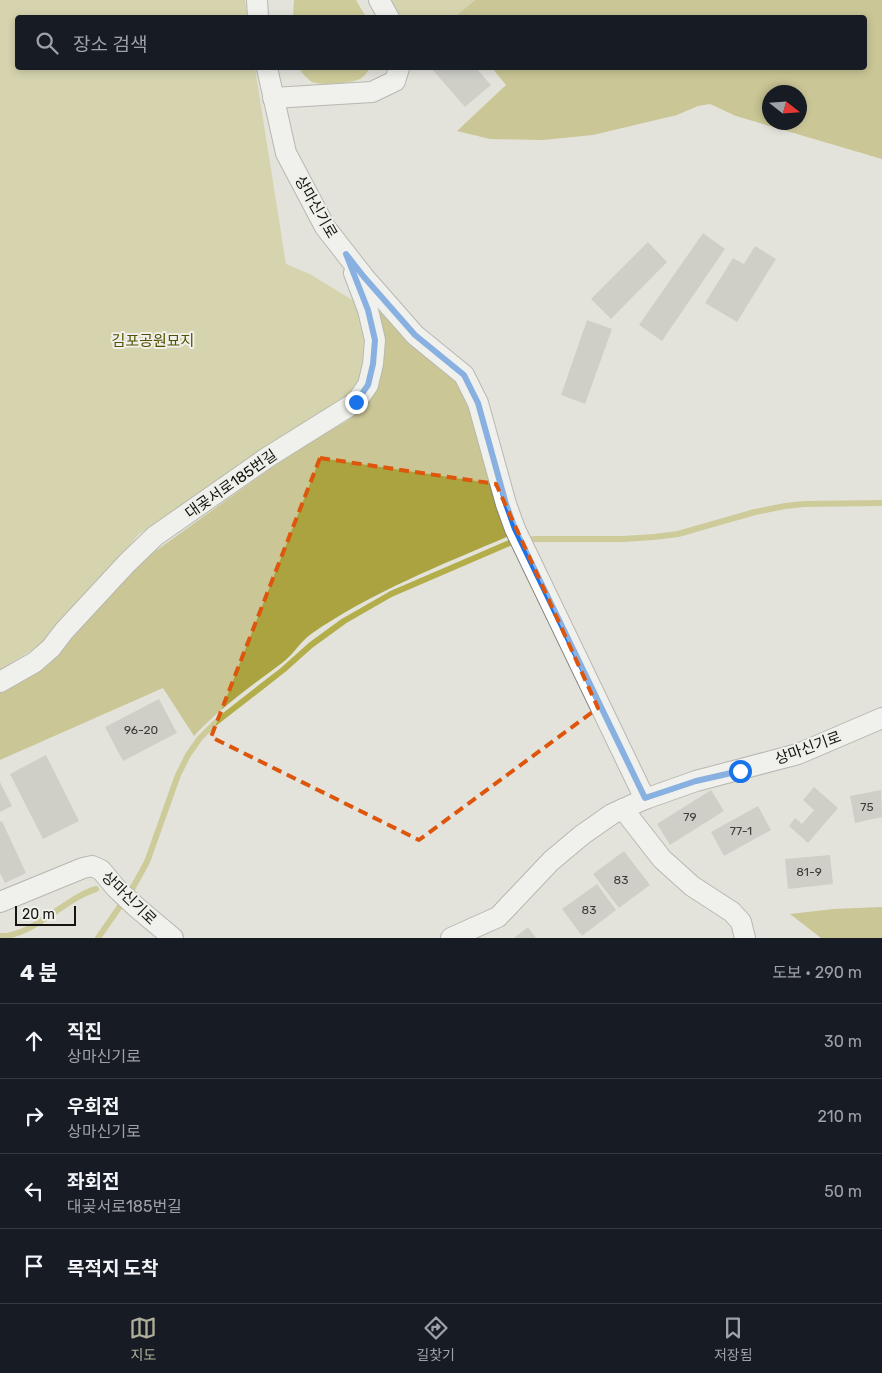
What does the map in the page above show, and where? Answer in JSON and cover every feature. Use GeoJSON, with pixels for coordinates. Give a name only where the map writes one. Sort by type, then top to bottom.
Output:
{"type":"FeatureCollection","features":[{"type":"Feature","properties":{"kind":"street"},"geometry":{"type":"LineString","coordinates":[[257,0],[258,15]]}},
{"type":"Feature","properties":{"kind":"street"},"geometry":{"type":"LineString","coordinates":[[379,0],[387,15]]}},
{"type":"Feature","properties":{"kind":"street","name":"상마신기로"},"geometry":{"type":"LineString","coordinates":[[267,70],[286,153],[324,227],[364,277],[415,335],[464,375],[478,403],[506,504],[515,529],[645,798]]}},
{"type":"Feature","properties":{"kind":"street"},"geometry":{"type":"LineString","coordinates":[[274,98],[372,92],[395,81],[398,70]]}},
{"type":"Feature","properties":{"kind":"street","name":"대곶서로185번길"},"geometry":{"type":"LineString","coordinates":[[0,682],[35,662],[51,648],[64,631],[127,563],[155,536],[268,457],[356,402],[368,385],[373,364],[375,340],[368,310],[346,254]]}},
{"type":"Feature","properties":{"kind":"street","name":"상마신기로"},"geometry":{"type":"LineString","coordinates":[[451,938],[498,917],[551,861],[582,835],[612,814],[645,798],[696,781],[798,754],[882,718]]}},
{"type":"Feature","properties":{"kind":"street"},"geometry":{"type":"LineString","coordinates":[[623,809],[662,859],[692,886],[741,922],[745,938]]}},
{"type":"Feature","properties":{"kind":"street","name":"상마신기로"},"geometry":{"type":"LineString","coordinates":[[0,902],[92,866],[101,870],[135,906],[173,938]]}},
{"type":"Feature","properties":{"kind":"highlighted area"},"geometry":{"type":"Polygon","coordinates":[[[320,458],[496,484],[598,708],[419,840],[211,737],[320,458]]]}},
{"type":"Feature","properties":{"kind":"green space","name":"김포공원묘지"},"geometry":{"type":"Polygon","coordinates":[[[0,0],[245,0],[248,15],[15,15],[15,70],[255,70],[286,264],[310,274],[354,301],[366,341],[359,393],[257,455],[139,534],[49,639],[0,670],[0,0]]]}},
{"type":"Feature","properties":{"kind":"green space"},"geometry":{"type":"Polygon","coordinates":[[[389,0],[475,0],[458,15],[398,15],[389,0]]]}},
{"type":"Feature","properties":{"kind":"shaded area"},"geometry":{"type":"Polygon","coordinates":[[[294,0],[356,0],[365,15],[293,15],[294,0]]]}},
{"type":"Feature","properties":{"kind":"shaded area"},"geometry":{"type":"Polygon","coordinates":[[[475,0],[882,0],[882,159],[784,130],[807,130],[807,85],[762,85],[762,124],[736,116],[710,104],[698,106],[677,115],[593,135],[543,140],[490,139],[457,131],[506,85],[494,70],[867,70],[867,15],[457,15],[475,0]]]}},
{"type":"Feature","properties":{"kind":"shaded area"},"geometry":{"type":"Polygon","coordinates":[[[300,70],[368,70],[360,79],[329,84],[312,82],[300,70]]]}},
{"type":"Feature","properties":{"kind":"shaded area"},"geometry":{"type":"Polygon","coordinates":[[[379,311],[408,340],[461,382],[473,407],[509,536],[407,580],[334,619],[307,637],[286,660],[225,707],[194,736],[163,688],[0,760],[0,692],[150,555],[271,468],[347,421],[360,409],[382,344],[379,311]]]}},
{"type":"Feature","properties":{"kind":"shaded area"},"geometry":{"type":"Polygon","coordinates":[[[882,907],[882,938],[821,938],[790,914],[833,909],[882,907]]]}},
{"type":"Feature","properties":{"kind":"building"},"geometry":{"type":"Polygon","coordinates":[[[433,70],[478,70],[491,85],[465,107],[433,70]]]}},
{"type":"Feature","properties":{"kind":"building"},"geometry":{"type":"Polygon","coordinates":[[[703,233],[725,249],[662,341],[639,325],[703,233]]]}},
{"type":"Feature","properties":{"kind":"building"},"geometry":{"type":"Polygon","coordinates":[[[648,242],[667,262],[611,319],[591,299],[648,242]]]}},
{"type":"Feature","properties":{"kind":"building"},"geometry":{"type":"Polygon","coordinates":[[[755,246],[776,259],[737,322],[705,303],[733,258],[744,264],[755,246]]]}},
{"type":"Feature","properties":{"kind":"building"},"geometry":{"type":"Polygon","coordinates":[[[587,320],[612,329],[585,404],[561,395],[587,320]]]}},
{"type":"Feature","properties":{"kind":"building"},"geometry":{"type":"Polygon","coordinates":[[[159,699],[177,733],[123,761],[105,727],[159,699]]]}},
{"type":"Feature","properties":{"kind":"building"},"geometry":{"type":"Polygon","coordinates":[[[46,755],[79,821],[43,839],[10,774],[46,755]]]}},
{"type":"Feature","properties":{"kind":"building"},"geometry":{"type":"Polygon","coordinates":[[[0,782],[12,806],[0,812],[0,782]]]}},
{"type":"Feature","properties":{"kind":"building"},"geometry":{"type":"Polygon","coordinates":[[[814,787],[838,808],[808,843],[789,826],[795,818],[802,824],[814,810],[803,800],[814,787]]]}},
{"type":"Feature","properties":{"kind":"building"},"geometry":{"type":"Polygon","coordinates":[[[711,790],[724,811],[670,845],[657,824],[711,790]]]}},
{"type":"Feature","properties":{"kind":"building"},"geometry":{"type":"Polygon","coordinates":[[[881,790],[882,817],[855,823],[850,796],[881,790]]]}},
{"type":"Feature","properties":{"kind":"building"},"geometry":{"type":"Polygon","coordinates":[[[758,806],[771,830],[724,856],[711,832],[758,806]]]}},
{"type":"Feature","properties":{"kind":"building"},"geometry":{"type":"Polygon","coordinates":[[[2,821],[26,873],[5,883],[0,873],[0,822],[2,821]]]}},
{"type":"Feature","properties":{"kind":"building"},"geometry":{"type":"Polygon","coordinates":[[[624,851],[650,885],[619,908],[593,874],[624,851]]]}},
{"type":"Feature","properties":{"kind":"building"},"geometry":{"type":"Polygon","coordinates":[[[830,855],[833,884],[788,889],[785,859],[830,855]]]}},
{"type":"Feature","properties":{"kind":"building"},"geometry":{"type":"Polygon","coordinates":[[[597,884],[616,910],[582,936],[562,909],[597,884]]]}},
{"type":"Feature","properties":{"kind":"building"},"geometry":{"type":"Polygon","coordinates":[[[528,927],[536,938],[514,938],[528,927]]]}},
{"type":"Feature","properties":{"kind":"waterway"},"geometry":{"type":"LineString","coordinates":[[98,938],[132,889],[147,862],[178,775],[188,755],[200,738],[215,723],[283,670],[311,645],[344,621],[391,594],[512,542],[535,539],[654,537],[678,534],[755,512],[785,506],[882,503]]}},
{"type":"Feature","properties":{"kind":"waterway"},"geometry":{"type":"LineString","coordinates":[[0,936],[24,931],[72,900],[96,889]]}},
{"type":"Feature","properties":{"kind":"route"},"geometry":{"type":"LineString","coordinates":[[356,402],[368,385],[373,364],[375,340],[368,310],[346,254],[415,335],[464,375],[478,403],[506,504],[515,529],[645,798],[696,781],[740,771]]}}]}
